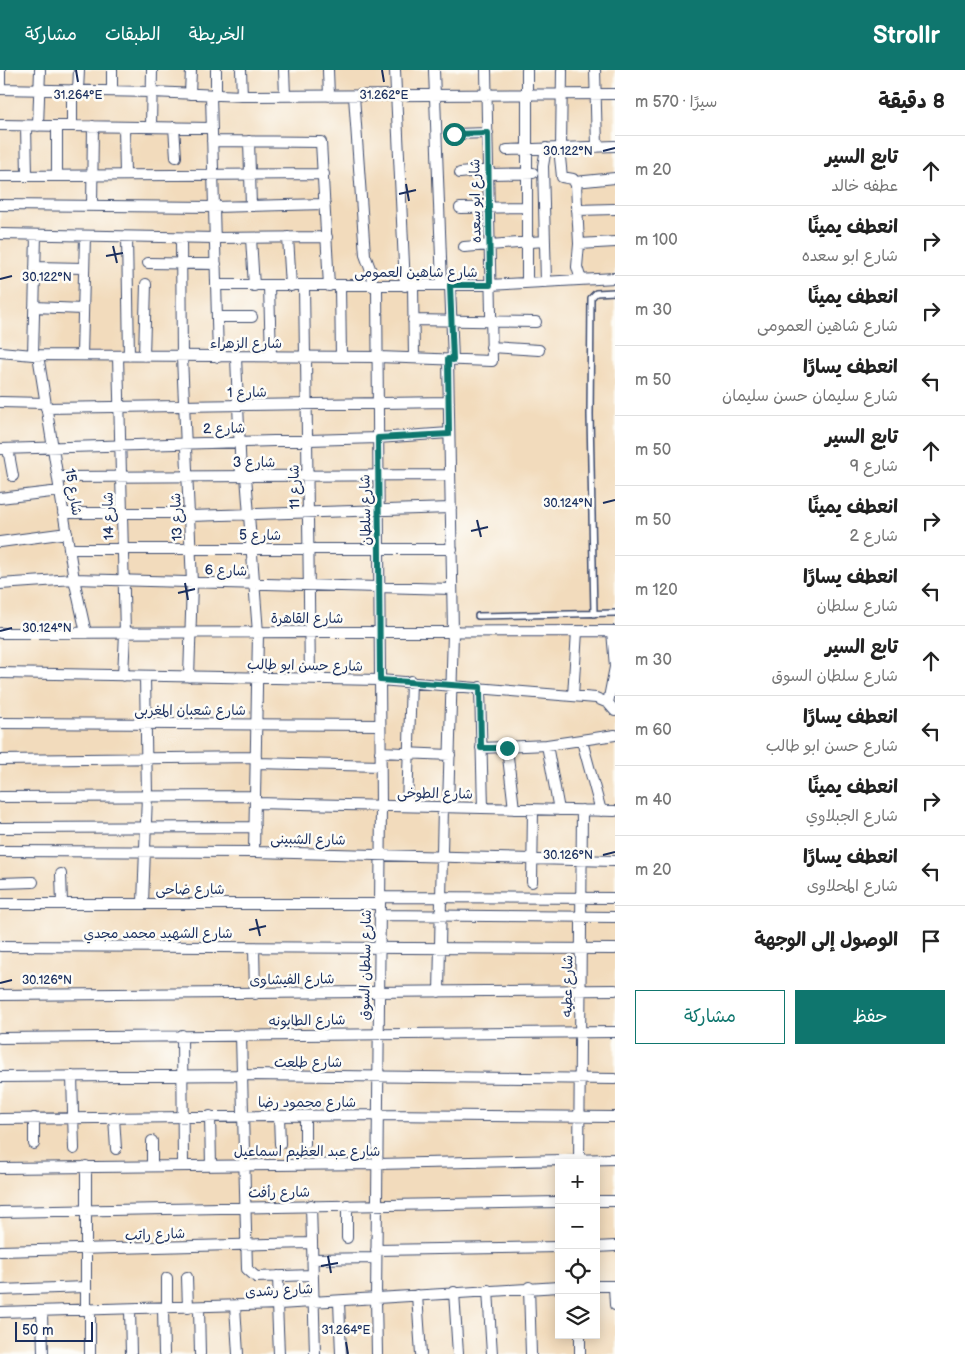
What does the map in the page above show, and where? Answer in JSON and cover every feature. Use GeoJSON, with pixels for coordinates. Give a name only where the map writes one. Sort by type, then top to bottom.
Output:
{"type":"FeatureCollection","features":[{"type":"Feature","properties":{"kind":"street"},"geometry":{"type":"LineString","coordinates":[[0,70],[0,87],[39,90],[242,96],[615,94]]}},
{"type":"Feature","properties":{"kind":"street"},"geometry":{"type":"LineString","coordinates":[[38,126],[40,70]]}},
{"type":"Feature","properties":{"kind":"street"},"geometry":{"type":"LineString","coordinates":[[72,126],[78,70]]}},
{"type":"Feature","properties":{"kind":"street"},"geometry":{"type":"LineString","coordinates":[[112,70],[112,91]]}},
{"type":"Feature","properties":{"kind":"street"},"geometry":{"type":"LineString","coordinates":[[151,127],[152,70]]}},
{"type":"Feature","properties":{"kind":"street"},"geometry":{"type":"LineString","coordinates":[[190,94],[191,70]]}},
{"type":"Feature","properties":{"kind":"street"},"geometry":{"type":"LineString","coordinates":[[216,70],[212,141],[218,357]]}},
{"type":"Feature","properties":{"kind":"street"},"geometry":{"type":"LineString","coordinates":[[241,70],[242,96]]}},
{"type":"Feature","properties":{"kind":"street"},"geometry":{"type":"LineString","coordinates":[[284,70],[285,96]]}},
{"type":"Feature","properties":{"kind":"street"},"geometry":{"type":"LineString","coordinates":[[328,70],[329,96]]}},
{"type":"Feature","properties":{"kind":"street"},"geometry":{"type":"LineString","coordinates":[[396,70],[396,96],[413,320],[414,358]]}},
{"type":"Feature","properties":{"kind":"street"},"geometry":{"type":"LineString","coordinates":[[434,70],[446,285],[452,321],[449,434],[453,632],[450,755],[442,855],[440,992]]}},
{"type":"Feature","properties":{"kind":"street","name":"شارع ابو سعده"},"geometry":{"type":"LineString","coordinates":[[486,70],[488,94],[490,348],[492,361]]}},
{"type":"Feature","properties":{"kind":"street"},"geometry":{"type":"LineString","coordinates":[[527,70],[527,283]]}},
{"type":"Feature","properties":{"kind":"street"},"geometry":{"type":"LineString","coordinates":[[562,70],[560,148],[562,178],[571,178],[575,182],[579,244],[577,267],[581,280]]}},
{"type":"Feature","properties":{"kind":"street"},"geometry":{"type":"LineString","coordinates":[[595,70],[597,147]]}},
{"type":"Feature","properties":{"kind":"street","name":"شارع سلطان"},"geometry":{"type":"LineString","coordinates":[[354,96],[365,255],[374,286],[378,357],[380,632]]}},
{"type":"Feature","properties":{"kind":"street"},"geometry":{"type":"LineString","coordinates":[[0,125],[212,128]]}},
{"type":"Feature","properties":{"kind":"street"},"geometry":{"type":"LineString","coordinates":[[26,126],[27,176]]}},
{"type":"Feature","properties":{"kind":"street"},"geometry":{"type":"LineString","coordinates":[[57,175],[58,126]]}},
{"type":"Feature","properties":{"kind":"street"},"geometry":{"type":"LineString","coordinates":[[92,206],[93,126]]}},
{"type":"Feature","properties":{"kind":"street"},"geometry":{"type":"LineString","coordinates":[[124,127],[125,175]]}},
{"type":"Feature","properties":{"kind":"street"},"geometry":{"type":"LineString","coordinates":[[174,127],[176,157]]}},
{"type":"Feature","properties":{"kind":"street"},"geometry":{"type":"LineString","coordinates":[[454,134],[488,133]]}},
{"type":"Feature","properties":{"kind":"street"},"geometry":{"type":"LineString","coordinates":[[212,141],[321,142],[327,237],[341,357]]}},
{"type":"Feature","properties":{"kind":"street"},"geometry":{"type":"LineString","coordinates":[[249,141],[251,206]]}},
{"type":"Feature","properties":{"kind":"street"},"geometry":{"type":"LineString","coordinates":[[507,150],[615,146]]}},
{"type":"Feature","properties":{"kind":"street"},"geometry":{"type":"LineString","coordinates":[[546,148],[543,173],[546,282]]}},
{"type":"Feature","properties":{"kind":"street"},"geometry":{"type":"LineString","coordinates":[[460,172],[543,173]]}},
{"type":"Feature","properties":{"kind":"street"},"geometry":{"type":"LineString","coordinates":[[0,176],[324,174]]}},
{"type":"Feature","properties":{"kind":"street"},"geometry":{"type":"LineString","coordinates":[[575,182],[615,178]]}},
{"type":"Feature","properties":{"kind":"street"},"geometry":{"type":"LineString","coordinates":[[0,205],[214,207],[325,204]]}},
{"type":"Feature","properties":{"kind":"street"},"geometry":{"type":"LineString","coordinates":[[460,208],[527,207]]}},
{"type":"Feature","properties":{"kind":"street"},"geometry":{"type":"LineString","coordinates":[[577,210],[615,209]]}},
{"type":"Feature","properties":{"kind":"street"},"geometry":{"type":"LineString","coordinates":[[0,234],[181,238],[327,237]]}},
{"type":"Feature","properties":{"kind":"street","name":"شارع 15"},"geometry":{"type":"LineString","coordinates":[[36,235],[35,355],[46,405],[74,579],[86,633]]}},
{"type":"Feature","properties":{"kind":"street"},"geometry":{"type":"LineString","coordinates":[[82,355],[85,236]]}},
{"type":"Feature","properties":{"kind":"street","name":"شارع 14"},"geometry":{"type":"LineString","coordinates":[[123,676],[125,633],[120,407],[127,237]]}},
{"type":"Feature","properties":{"kind":"street"},"geometry":{"type":"LineString","coordinates":[[288,237],[290,286]]}},
{"type":"Feature","properties":{"kind":"street","name":"شارع 13"},"geometry":{"type":"LineString","coordinates":[[181,238],[182,357],[189,477],[192,582],[192,633],[189,678]]}},
{"type":"Feature","properties":{"kind":"street"},"geometry":{"type":"LineString","coordinates":[[251,238],[254,286]]}},
{"type":"Feature","properties":{"kind":"street"},"geometry":{"type":"LineString","coordinates":[[464,247],[544,241]]}},
{"type":"Feature","properties":{"kind":"street"},"geometry":{"type":"LineString","coordinates":[[579,244],[615,242]]}},
{"type":"Feature","properties":{"kind":"street"},"geometry":{"type":"LineString","coordinates":[[148,263],[216,264]]}},
{"type":"Feature","properties":{"kind":"street"},"geometry":{"type":"LineString","coordinates":[[35,267],[84,268]]}},
{"type":"Feature","properties":{"kind":"street","name":"شارع شاهين العمومى"},"geometry":{"type":"LineString","coordinates":[[216,285],[490,285],[615,278]]}},
{"type":"Feature","properties":{"kind":"street"},"geometry":{"type":"LineString","coordinates":[[144,356],[146,284]]}},
{"type":"Feature","properties":{"kind":"street"},"geometry":{"type":"LineString","coordinates":[[269,286],[271,357]]}},
{"type":"Feature","properties":{"kind":"street","name":"شارع 11"},"geometry":{"type":"LineString","coordinates":[[304,286],[311,632],[310,678]]}},
{"type":"Feature","properties":{"kind":"street"},"geometry":{"type":"LineString","coordinates":[[34,307],[83,310]]}},
{"type":"Feature","properties":{"kind":"street"},"geometry":{"type":"LineString","coordinates":[[217,317],[252,317]]}},
{"type":"Feature","properties":{"kind":"street"},"geometry":{"type":"LineString","coordinates":[[413,320],[536,322]]}},
{"type":"Feature","properties":{"kind":"street"},"geometry":{"type":"LineString","coordinates":[[490,348],[539,350]]}},
{"type":"Feature","properties":{"kind":"street","name":"شارع الزهراء"},"geometry":{"type":"LineString","coordinates":[[0,352],[35,355],[378,357],[492,361]]}},
{"type":"Feature","properties":{"kind":"street"},"geometry":{"type":"LineString","coordinates":[[236,356],[240,442],[249,515],[258,632],[254,852]]}},
{"type":"Feature","properties":{"kind":"street","name":"شارع 1"},"geometry":{"type":"LineString","coordinates":[[0,402],[120,407],[449,402]]}},
{"type":"Feature","properties":{"kind":"street","name":"شارع 2"},"geometry":{"type":"LineString","coordinates":[[4,449],[52,446],[378,438],[449,434]]}},
{"type":"Feature","properties":{"kind":"street"},"geometry":{"type":"LineString","coordinates":[[4,449],[13,476]]}},
{"type":"Feature","properties":{"kind":"street","name":"شارع 3"},"geometry":{"type":"LineString","coordinates":[[58,478],[450,474]]}},
{"type":"Feature","properties":{"kind":"street"},"geometry":{"type":"LineString","coordinates":[[0,498],[60,491]]}},
{"type":"Feature","properties":{"kind":"street"},"geometry":{"type":"LineString","coordinates":[[64,513],[249,515],[451,508]]}},
{"type":"Feature","properties":{"kind":"street"},"geometry":{"type":"LineString","coordinates":[[0,542],[67,533]]}},
{"type":"Feature","properties":{"kind":"street","name":"شارع 5"},"geometry":{"type":"LineString","coordinates":[[69,549],[452,549]]}},
{"type":"Feature","properties":{"kind":"street","name":"شارع 6"},"geometry":{"type":"LineString","coordinates":[[0,584],[74,579],[452,589]]}},
{"type":"Feature","properties":{"kind":"street"},"geometry":{"type":"LineString","coordinates":[[573,696],[578,631]]}},
{"type":"Feature","properties":{"kind":"street"},"geometry":{"type":"LineString","coordinates":[[612,707],[614,631]]}},
{"type":"Feature","properties":{"kind":"street","name":"شارع القاهرة"},"geometry":{"type":"LineString","coordinates":[[0,633],[614,631]]}},
{"type":"Feature","properties":{"kind":"street","name":"شارع سلطان السوق"},"geometry":{"type":"LineString","coordinates":[[378,1354],[376,1205],[381,806],[380,632]]}},
{"type":"Feature","properties":{"kind":"street","name":"شارع حسن ابو طالب"},"geometry":{"type":"LineString","coordinates":[[0,673],[411,681],[596,698],[612,707]]}},
{"type":"Feature","properties":{"kind":"street"},"geometry":{"type":"LineString","coordinates":[[143,903],[147,795],[145,677]]}},
{"type":"Feature","properties":{"kind":"street"},"geometry":{"type":"LineString","coordinates":[[407,806],[411,681]]}},
{"type":"Feature","properties":{"kind":"street"},"geometry":{"type":"LineString","coordinates":[[480,687],[483,808]]}},
{"type":"Feature","properties":{"kind":"street","name":"شارع شعبان المغربى"},"geometry":{"type":"LineString","coordinates":[[0,723],[380,725]]}},
{"type":"Feature","properties":{"kind":"street"},"geometry":{"type":"LineString","coordinates":[[481,748],[547,745],[615,735]]}},
{"type":"Feature","properties":{"kind":"street"},"geometry":{"type":"LineString","coordinates":[[582,741],[601,811]]}},
{"type":"Feature","properties":{"kind":"street"},"geometry":{"type":"LineString","coordinates":[[547,745],[559,810]]}},
{"type":"Feature","properties":{"kind":"street"},"geometry":{"type":"LineString","coordinates":[[507,748],[514,809]]}},
{"type":"Feature","properties":{"kind":"street"},"geometry":{"type":"LineString","coordinates":[[380,752],[450,755]]}},
{"type":"Feature","properties":{"kind":"street"},"geometry":{"type":"LineString","coordinates":[[0,760],[147,758],[256,760],[380,766]]}},
{"type":"Feature","properties":{"kind":"street","name":"شارع الطوخى"},"geometry":{"type":"LineString","coordinates":[[0,797],[147,795],[381,806],[615,811]]}},
{"type":"Feature","properties":{"kind":"street"},"geometry":{"type":"LineString","coordinates":[[532,882],[533,809]]}},
{"type":"Feature","properties":{"kind":"street","name":"شارع عطيه"},"geometry":{"type":"LineString","coordinates":[[579,1159],[582,810]]}},
{"type":"Feature","properties":{"kind":"street"},"geometry":{"type":"LineString","coordinates":[[0,828],[255,827]]}},
{"type":"Feature","properties":{"kind":"street","name":"شارع الشبينى"},"geometry":{"type":"LineString","coordinates":[[0,851],[442,855],[615,861]]}},
{"type":"Feature","properties":{"kind":"street"},"geometry":{"type":"LineString","coordinates":[[61,874],[62,903]]}},
{"type":"Feature","properties":{"kind":"street"},"geometry":{"type":"LineString","coordinates":[[0,883],[33,882]]}},
{"type":"Feature","properties":{"kind":"street","name":"شارع ضاحى"},"geometry":{"type":"LineString","coordinates":[[0,904],[380,900],[441,897],[615,898]]}},
{"type":"Feature","properties":{"kind":"street"},"geometry":{"type":"LineString","coordinates":[[380,915],[615,917]]}},
{"type":"Feature","properties":{"kind":"street","name":"شارع الشهيد محمد مجدي"},"geometry":{"type":"LineString","coordinates":[[0,946],[615,950]]}},
{"type":"Feature","properties":{"kind":"street"},"geometry":{"type":"LineString","coordinates":[[254,948],[255,994]]}},
{"type":"Feature","properties":{"kind":"street","name":"شارع الفيشاوى"},"geometry":{"type":"LineString","coordinates":[[0,995],[615,990]]}},
{"type":"Feature","properties":{"kind":"street","name":"شارع الطابونه"},"geometry":{"type":"LineString","coordinates":[[0,1038],[241,1034],[615,1032]]}},
{"type":"Feature","properties":{"kind":"street"},"geometry":{"type":"LineString","coordinates":[[241,1034],[246,1245],[249,1273],[256,1277],[312,1275]]}},
{"type":"Feature","properties":{"kind":"street"},"geometry":{"type":"LineString","coordinates":[[182,1035],[183,1166]]}},
{"type":"Feature","properties":{"kind":"street","name":"شارع طلعت"},"geometry":{"type":"LineString","coordinates":[[0,1077],[242,1075],[615,1079]]}},
{"type":"Feature","properties":{"kind":"street"},"geometry":{"type":"LineString","coordinates":[[72,1076],[74,1149]]}},
{"type":"Feature","properties":{"kind":"street","name":"شارع محمود رضا"},"geometry":{"type":"LineString","coordinates":[[0,1119],[377,1115],[615,1117]]}},
{"type":"Feature","properties":{"kind":"street"},"geometry":{"type":"LineString","coordinates":[[210,1116],[212,1166]]}},
{"type":"Feature","properties":{"kind":"street"},"geometry":{"type":"LineString","coordinates":[[279,1116],[280,1144]]}},
{"type":"Feature","properties":{"kind":"street"},"geometry":{"type":"LineString","coordinates":[[305,1116],[306,1144]]}},
{"type":"Feature","properties":{"kind":"street"},"geometry":{"type":"LineString","coordinates":[[114,1117],[116,1149]]}},
{"type":"Feature","properties":{"kind":"street"},"geometry":{"type":"LineString","coordinates":[[34,1118],[34,1144]]}},
{"type":"Feature","properties":{"kind":"street"},"geometry":{"type":"LineString","coordinates":[[152,1141],[152,1166]]}},
{"type":"Feature","properties":{"kind":"street","name":"شارع عبد العظيم اسماعيل"},"geometry":{"type":"LineString","coordinates":[[600,1160],[615,1159]]}},
{"type":"Feature","properties":{"kind":"street","name":"شارع عبد العظيم اسماعيل"},"geometry":{"type":"LineString","coordinates":[[0,1168],[555,1161]]}},
{"type":"Feature","properties":{"kind":"street"},"geometry":{"type":"LineString","coordinates":[[86,1166],[86,1287],[90,1354]]}},
{"type":"Feature","properties":{"kind":"street"},"geometry":{"type":"LineString","coordinates":[[600,1201],[615,1200]]}},
{"type":"Feature","properties":{"kind":"street","name":"شارع رأفت"},"geometry":{"type":"LineString","coordinates":[[0,1212],[245,1206],[555,1202]]}},
{"type":"Feature","properties":{"kind":"street"},"geometry":{"type":"LineString","coordinates":[[311,1205],[312,1302],[315,1354]]}},
{"type":"Feature","properties":{"kind":"street"},"geometry":{"type":"LineString","coordinates":[[347,1205],[347,1238]]}},
{"type":"Feature","properties":{"kind":"street","name":"شارع راتب"},"geometry":{"type":"LineString","coordinates":[[0,1251],[86,1251],[311,1244]]}},
{"type":"Feature","properties":{"kind":"street"},"geometry":{"type":"LineString","coordinates":[[600,1247],[615,1246]]}},
{"type":"Feature","properties":{"kind":"street"},"geometry":{"type":"LineString","coordinates":[[312,1259],[376,1254],[555,1247]]}},
{"type":"Feature","properties":{"kind":"street"},"geometry":{"type":"LineString","coordinates":[[278,1276],[279,1354]]}},
{"type":"Feature","properties":{"kind":"street"},"geometry":{"type":"LineString","coordinates":[[187,1277],[188,1308]]}},
{"type":"Feature","properties":{"kind":"street"},"geometry":{"type":"LineString","coordinates":[[164,1354],[167,1278]]}},
{"type":"Feature","properties":{"kind":"street"},"geometry":{"type":"LineString","coordinates":[[600,1286],[614,1286],[615,1305]]}},
{"type":"Feature","properties":{"kind":"street"},"geometry":{"type":"LineString","coordinates":[[0,1290],[86,1287]]}},
{"type":"Feature","properties":{"kind":"street"},"geometry":{"type":"LineString","coordinates":[[529,1287],[531,1354]]}},
{"type":"Feature","properties":{"kind":"street","name":"شارع رشدى"},"geometry":{"type":"LineString","coordinates":[[0,1312],[199,1308],[339,1301],[529,1287],[555,1287]]}},
{"type":"Feature","properties":{"kind":"street"},"geometry":{"type":"LineString","coordinates":[[488,1290],[492,1354]]}},
{"type":"Feature","properties":{"kind":"street"},"geometry":{"type":"LineString","coordinates":[[454,1292],[458,1354]]}},
{"type":"Feature","properties":{"kind":"street"},"geometry":{"type":"LineString","coordinates":[[417,1295],[421,1354]]}},
{"type":"Feature","properties":{"kind":"street"},"geometry":{"type":"LineString","coordinates":[[339,1301],[341,1354]]}},
{"type":"Feature","properties":{"kind":"street"},"geometry":{"type":"LineString","coordinates":[[235,1306],[238,1354]]}},
{"type":"Feature","properties":{"kind":"street"},"geometry":{"type":"LineString","coordinates":[[199,1308],[200,1354]]}},
{"type":"Feature","properties":{"kind":"street"},"geometry":{"type":"LineString","coordinates":[[130,1309],[131,1354]]}},
{"type":"Feature","properties":{"kind":"street"},"geometry":{"type":"LineString","coordinates":[[42,1311],[43,1354]]}},
{"type":"Feature","properties":{"kind":"street"},"geometry":{"type":"LineString","coordinates":[[580,1339],[580,1354]]}},
{"type":"Feature","properties":{"kind":"lane"},"geometry":{"type":"LineString","coordinates":[[594,614],[590,415],[591,298],[596,293],[615,292]]}},
{"type":"Feature","properties":{"kind":"lane"},"geometry":{"type":"LineString","coordinates":[[478,616],[615,613]]}},
{"type":"Feature","properties":{"kind":"route"},"geometry":{"type":"LineString","coordinates":[[454,134],[488,133],[490,285],[450,285],[453,360],[448,359],[449,434],[378,438],[380,680],[480,687],[481,748],[507,748]]}}]}
